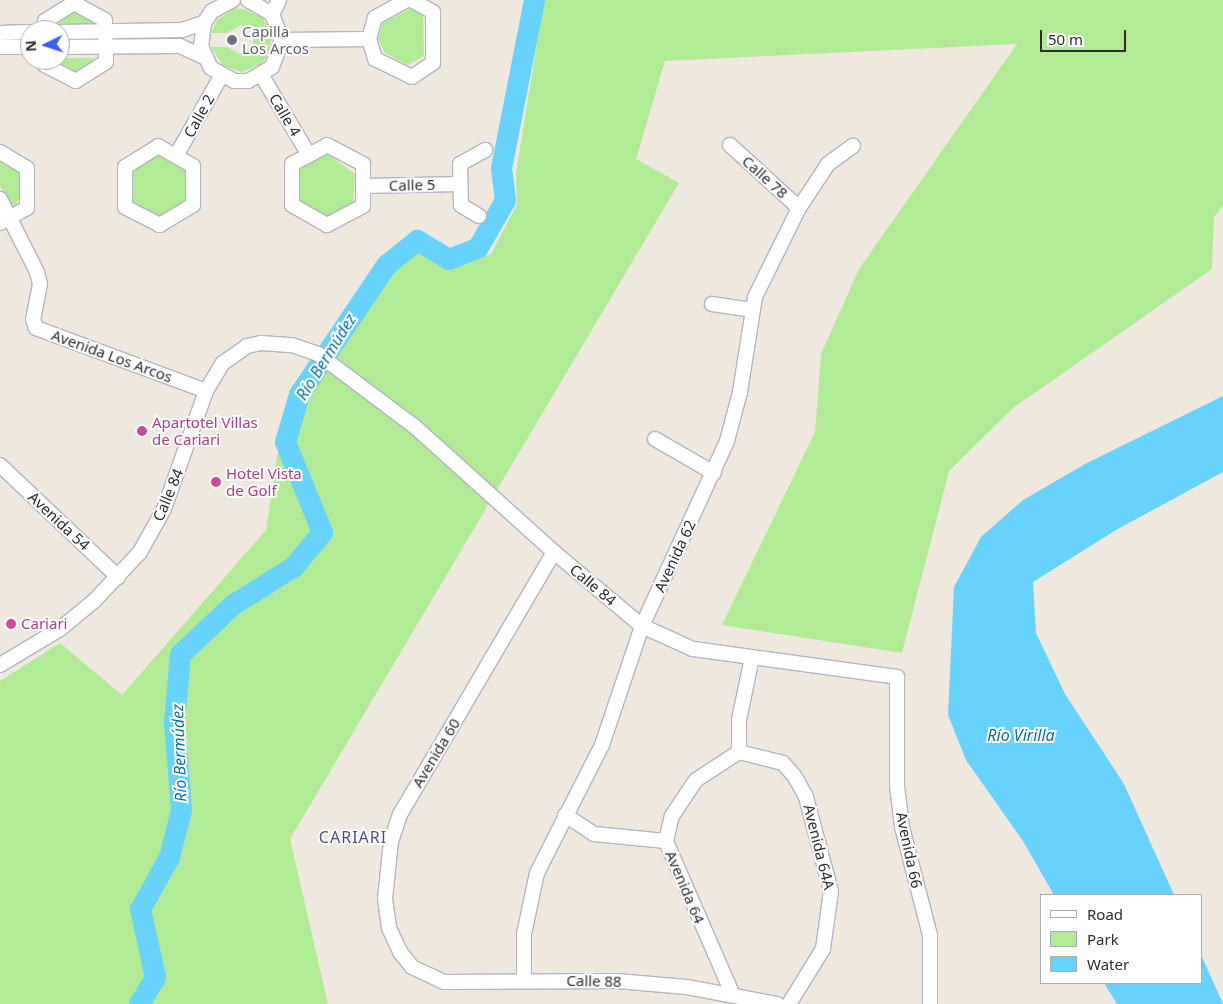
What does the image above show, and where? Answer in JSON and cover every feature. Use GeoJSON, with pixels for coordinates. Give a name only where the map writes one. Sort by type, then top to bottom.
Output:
{"type":"FeatureCollection","features":[{"type":"Feature","properties":{"kind":"street"},"geometry":{"type":"LineString","coordinates":[[272,14],[279,0]]}},
{"type":"Feature","properties":{"kind":"street"},"geometry":{"type":"LineString","coordinates":[[407,0],[375,18],[369,39],[375,59],[412,77],[433,64],[433,12],[411,0]]}},
{"type":"Feature","properties":{"kind":"street"},"geometry":{"type":"LineString","coordinates":[[70,32],[182,30],[204,23],[226,1]]}},
{"type":"Feature","properties":{"kind":"street"},"geometry":{"type":"LineString","coordinates":[[70,47],[180,46],[204,57],[221,76],[248,81],[262,76],[272,66],[282,40],[272,14],[254,1]]}},
{"type":"Feature","properties":{"kind":"street"},"geometry":{"type":"LineString","coordinates":[[47,20],[74,3],[105,20],[106,62],[76,81],[55,70]]}},
{"type":"Feature","properties":{"kind":"street"},"geometry":{"type":"LineString","coordinates":[[204,23],[201,34],[204,57]]}},
{"type":"Feature","properties":{"kind":"street"},"geometry":{"type":"LineString","coordinates":[[0,32],[20,32]]}},
{"type":"Feature","properties":{"kind":"street"},"geometry":{"type":"LineString","coordinates":[[282,40],[369,39]]}},
{"type":"Feature","properties":{"kind":"street"},"geometry":{"type":"LineString","coordinates":[[0,47],[20,47]]}},
{"type":"Feature","properties":{"kind":"street","name":"Calle 2"},"geometry":{"type":"LineString","coordinates":[[176,156],[221,76]]}},
{"type":"Feature","properties":{"kind":"street","name":"Calle 4"},"geometry":{"type":"LineString","coordinates":[[262,76],[309,155]]}},
{"type":"Feature","properties":{"kind":"street"},"geometry":{"type":"LineString","coordinates":[[327,145],[363,164],[363,206],[327,225],[292,205],[292,164],[309,155],[327,145]]}},
{"type":"Feature","properties":{"kind":"street","name":"Calle 78"},"geometry":{"type":"LineString","coordinates":[[730,145],[800,208]]}},
{"type":"Feature","properties":{"kind":"street"},"geometry":{"type":"LineString","coordinates":[[158,146],[176,156],[193,166],[193,206],[160,225],[125,207],[125,167],[158,146]]}},
{"type":"Feature","properties":{"kind":"street","name":"Avenida 62"},"geometry":{"type":"LineString","coordinates":[[524,980],[524,934],[528,903],[537,872],[602,745],[642,626],[714,473],[740,392],[755,297],[800,208],[828,164],[854,146]]}},
{"type":"Feature","properties":{"kind":"street"},"geometry":{"type":"LineString","coordinates":[[479,216],[461,205],[460,164],[485,150]]}},
{"type":"Feature","properties":{"kind":"street"},"geometry":{"type":"LineString","coordinates":[[0,152],[27,168],[27,208],[5,220]]}},
{"type":"Feature","properties":{"kind":"street","name":"Calle 5"},"geometry":{"type":"LineString","coordinates":[[363,186],[460,184]]}},
{"type":"Feature","properties":{"kind":"street","name":"Avenida Los Arcos"},"geometry":{"type":"LineString","coordinates":[[0,199],[5,220],[37,272],[40,284],[33,319],[36,328],[206,391]]}},
{"type":"Feature","properties":{"kind":"street"},"geometry":{"type":"LineString","coordinates":[[712,304],[752,310]]}},
{"type":"Feature","properties":{"kind":"street","name":"Calle 84"},"geometry":{"type":"LineString","coordinates":[[0,665],[60,628],[118,577],[140,552],[164,509],[206,391],[224,363],[247,346],[278,342],[318,354],[333,363],[414,426],[554,552],[642,626],[693,649],[897,678],[896,694]]}},
{"type":"Feature","properties":{"kind":"street"},"geometry":{"type":"LineString","coordinates":[[655,440],[714,473]]}},
{"type":"Feature","properties":{"kind":"street","name":"Avenida 54"},"geometry":{"type":"LineString","coordinates":[[0,465],[118,577]]}},
{"type":"Feature","properties":{"kind":"street","name":"Avenida 60"},"geometry":{"type":"LineString","coordinates":[[412,967],[389,928],[385,899],[391,841],[400,814],[554,552]]}},
{"type":"Feature","properties":{"kind":"street"},"geometry":{"type":"LineString","coordinates":[[738,752],[738,720],[752,657]]}},
{"type":"Feature","properties":{"kind":"street","name":"Avenida 66"},"geometry":{"type":"LineString","coordinates":[[896,694],[897,786],[902,827],[930,935],[930,1004]]}},
{"type":"Feature","properties":{"kind":"street","name":"Avenida 64"},"geometry":{"type":"LineString","coordinates":[[732,993],[666,841],[672,816],[696,780],[738,752]]}},
{"type":"Feature","properties":{"kind":"street","name":"Avenida 64A"},"geometry":{"type":"LineString","coordinates":[[738,752],[783,763],[795,777],[806,797],[831,891],[822,949],[789,1004]]}},
{"type":"Feature","properties":{"kind":"street"},"geometry":{"type":"LineString","coordinates":[[565,815],[594,834],[666,841]]}},
{"type":"Feature","properties":{"kind":"street","name":"Calle 88"},"geometry":{"type":"LineString","coordinates":[[412,967],[444,982],[524,980],[617,981],[732,993],[777,1004]]}},
{"type":"Feature","properties":{"kind":"green space"},"geometry":{"type":"Polygon","coordinates":[[[544,0],[1223,0],[1223,206],[1214,217],[1212,269],[1013,408],[949,471],[902,653],[722,625],[815,432],[821,354],[859,269],[1017,44],[665,61],[636,159],[679,183],[290,839],[328,1004],[0,1004],[0,681],[60,643],[122,695],[266,530],[279,444],[291,390],[306,370],[395,269],[417,253],[451,268],[491,254],[517,204],[516,173],[544,0]]]}},
{"type":"Feature","properties":{"kind":"green space"},"geometry":{"type":"Polygon","coordinates":[[[412,8],[423,13],[424,56],[408,65],[385,53],[378,39],[383,23],[412,8]]]}},
{"type":"Feature","properties":{"kind":"green space"},"geometry":{"type":"Polygon","coordinates":[[[75,9],[95,23],[70,25],[70,20],[58,20],[75,9]]]}},
{"type":"Feature","properties":{"kind":"green space"},"geometry":{"type":"Polygon","coordinates":[[[234,9],[244,9],[263,18],[272,36],[268,56],[261,64],[242,72],[223,66],[211,47],[227,47],[240,54],[253,46],[253,33],[241,25],[227,33],[211,33],[217,20],[234,9]]]}},
{"type":"Feature","properties":{"kind":"green space"},"geometry":{"type":"Polygon","coordinates":[[[70,58],[92,58],[95,60],[75,75],[65,70],[70,70],[70,58]]]}},
{"type":"Feature","properties":{"kind":"green space"},"geometry":{"type":"Polygon","coordinates":[[[159,154],[187,168],[187,201],[161,217],[131,202],[131,170],[159,154]]]}},
{"type":"Feature","properties":{"kind":"green space"},"geometry":{"type":"Polygon","coordinates":[[[328,154],[355,174],[353,203],[326,217],[297,203],[297,170],[328,154]]]}},
{"type":"Feature","properties":{"kind":"green space"},"geometry":{"type":"Polygon","coordinates":[[[0,159],[19,172],[19,199],[16,205],[10,204],[0,186],[0,159]]]}},
{"type":"Feature","properties":{"kind":"water","name":"Río Virilla"},"geometry":{"type":"Polygon","coordinates":[[[1223,396],[1223,472],[1116,530],[1033,582],[1036,633],[1065,694],[1124,784],[1174,894],[1053,894],[1023,841],[966,760],[948,715],[954,587],[981,537],[1023,500],[1087,463],[1223,396]]]}},
{"type":"Feature","properties":{"kind":"water"},"geometry":{"type":"Polygon","coordinates":[[[1203,959],[1223,1004],[1117,1004],[1105,984],[1203,984],[1203,959]]]}},
{"type":"Feature","properties":{"kind":"waterway","name":"Río Bermúdez"},"geometry":{"type":"LineString","coordinates":[[139,1004],[155,977],[140,909],[169,857],[181,810],[174,722],[180,654],[232,605],[294,566],[322,532],[285,442],[299,394],[386,265],[417,240],[449,259],[478,247],[505,200],[501,168],[534,0]]}},
{"type":"Feature","properties":{"kind":"place","name":"Capilla Los Arcos"},"geometry":{"type":"Point","coordinates":[232,40]}},
{"type":"Feature","properties":{"kind":"place","name":"Apartotel Villas de Cariari"},"geometry":{"type":"Point","coordinates":[142,431]}},
{"type":"Feature","properties":{"kind":"place","name":"Hotel Vista de Golf"},"geometry":{"type":"Point","coordinates":[216,482]}},
{"type":"Feature","properties":{"kind":"place","name":"Cariari"},"geometry":{"type":"Point","coordinates":[11,624]}},
{"type":"Feature","properties":{"kind":"district","name":"CARIARI"},"geometry":{"type":"Point","coordinates":[353,837]}}]}
